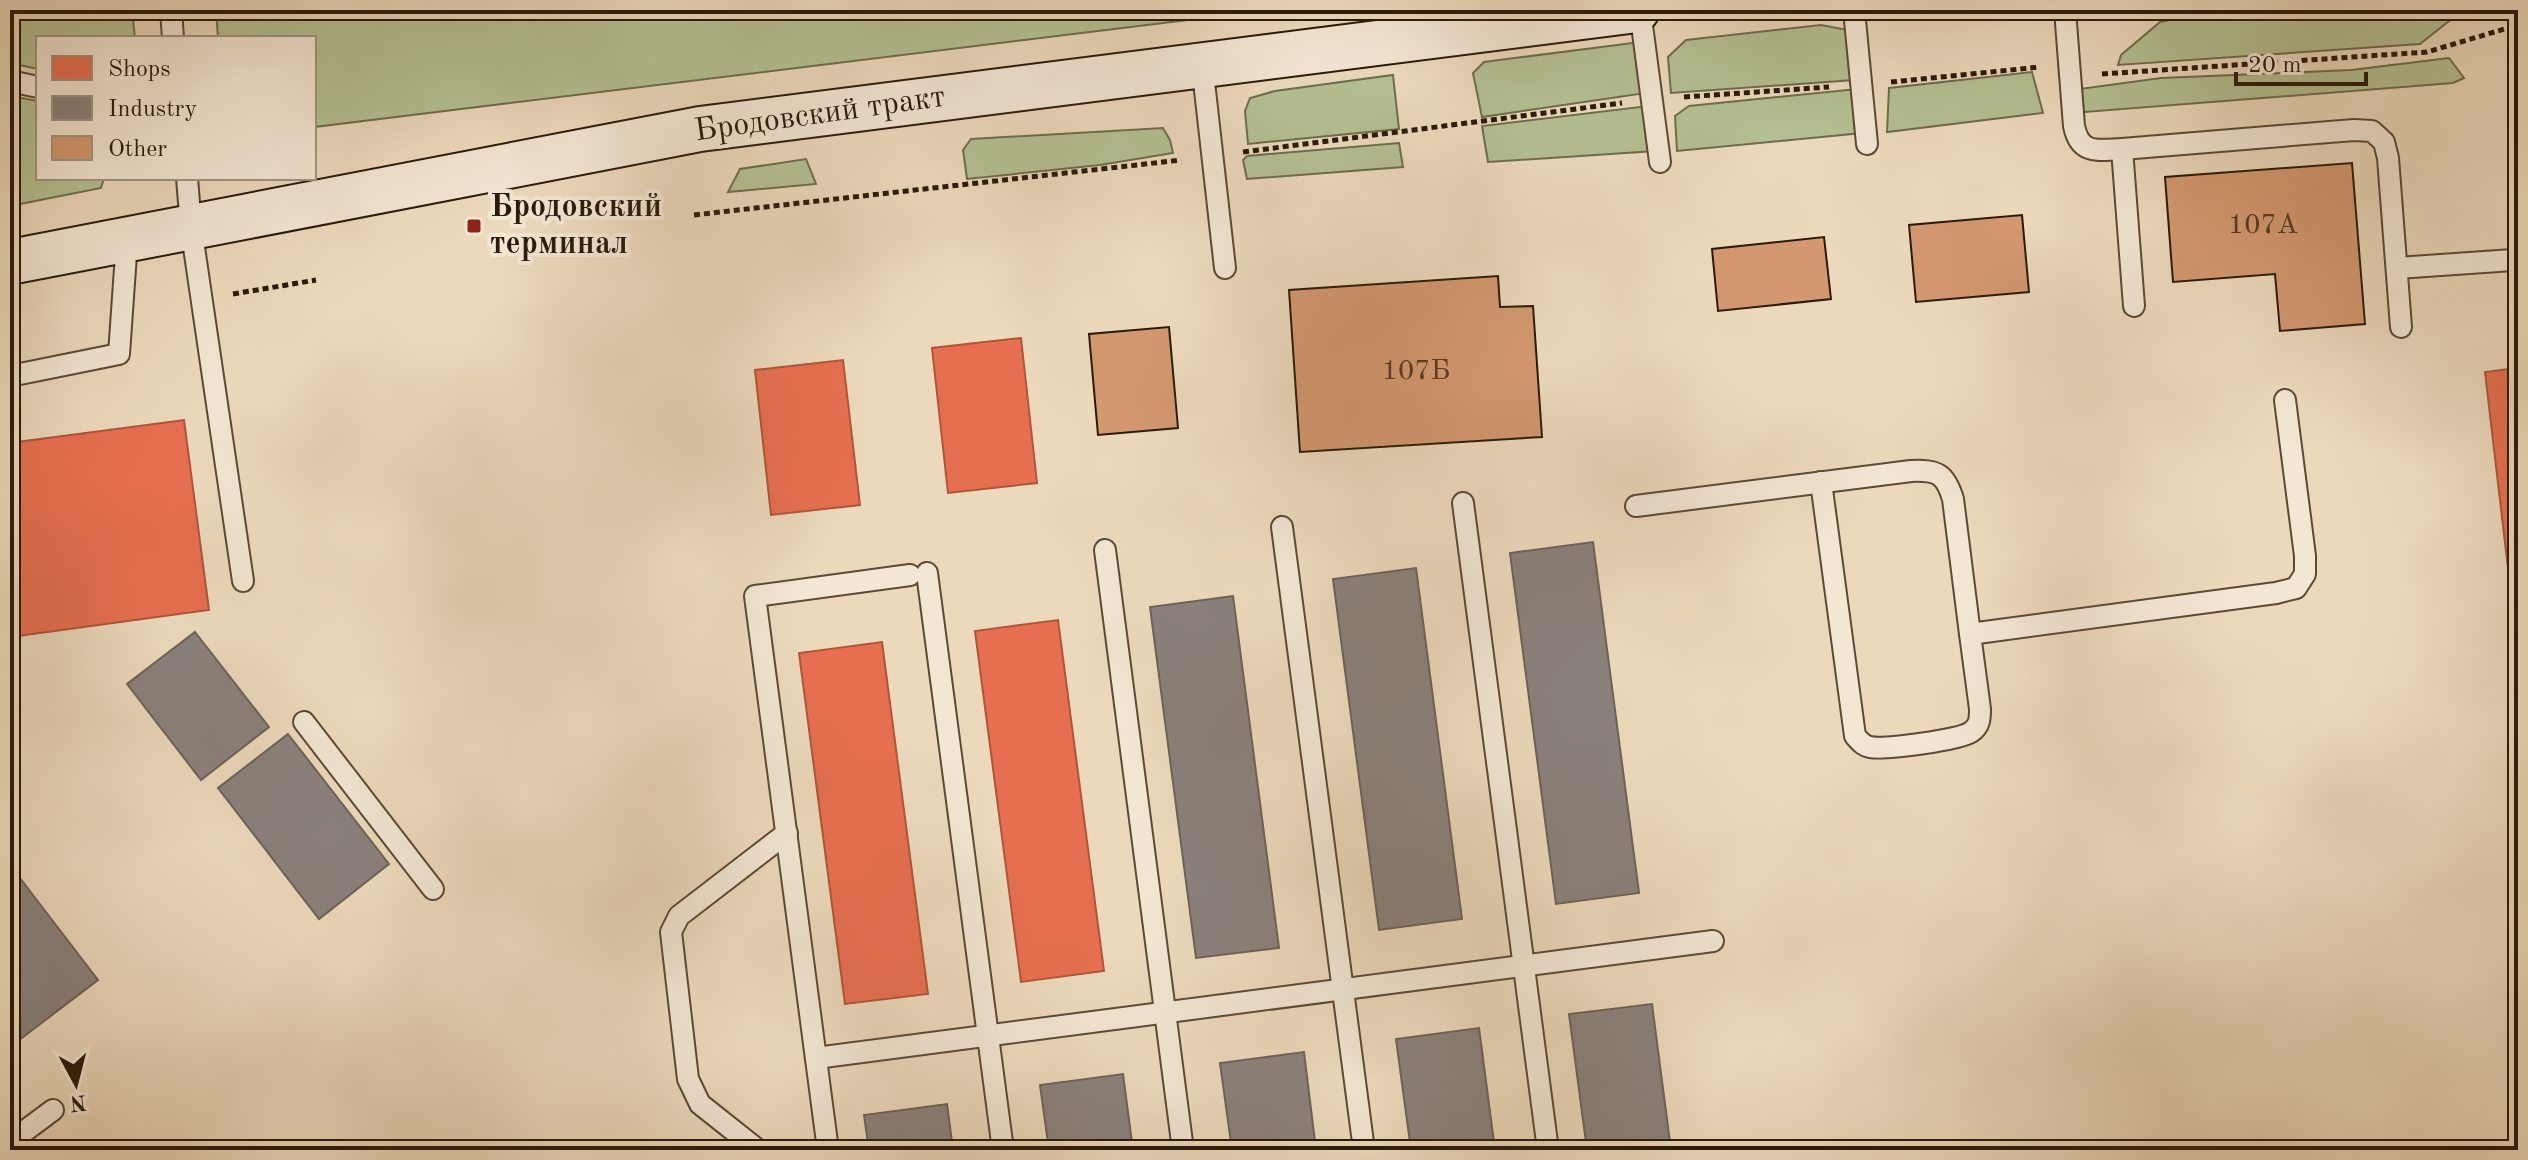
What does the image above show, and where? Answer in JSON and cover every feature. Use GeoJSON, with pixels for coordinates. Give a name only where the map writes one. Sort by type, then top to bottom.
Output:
{"type":"FeatureCollection","features":[{"type":"Feature","properties":{"kind":"street","name":"Бродовский тракт"},"geometry":{"type":"LineString","coordinates":[[10,262],[700,129],[1638,10]]}},
{"type":"Feature","properties":{"kind":"lane"},"geometry":{"type":"LineString","coordinates":[[171,10],[173,36]]}},
{"type":"Feature","properties":{"kind":"lane"},"geometry":{"type":"LineString","coordinates":[[1638,10],[1660,162]]}},
{"type":"Feature","properties":{"kind":"lane"},"geometry":{"type":"LineString","coordinates":[[1854,10],[1867,144]]}},
{"type":"Feature","properties":{"kind":"lane"},"geometry":{"type":"LineString","coordinates":[[2065,10],[2077,139],[2084,147],[2122,149],[2354,130],[2372,131],[2384,142],[2388,158],[2401,327]]}},
{"type":"Feature","properties":{"kind":"lane"},"geometry":{"type":"LineString","coordinates":[[1202,64],[1225,268]]}},
{"type":"Feature","properties":{"kind":"lane"},"geometry":{"type":"LineString","coordinates":[[10,81],[36,87]]}},
{"type":"Feature","properties":{"kind":"lane"},"geometry":{"type":"LineString","coordinates":[[2122,149],[2134,306]]}},
{"type":"Feature","properties":{"kind":"lane"},"geometry":{"type":"LineString","coordinates":[[187,180],[191,227],[243,581]]}},
{"type":"Feature","properties":{"kind":"lane"},"geometry":{"type":"LineString","coordinates":[[10,376],[119,354],[127,240]]}},
{"type":"Feature","properties":{"kind":"lane"},"geometry":{"type":"LineString","coordinates":[[2397,268],[2513,260]]}},
{"type":"Feature","properties":{"kind":"lane"},"geometry":{"type":"LineString","coordinates":[[1970,634],[2296,588],[2305,574],[2305,556],[2285,400]]}},
{"type":"Feature","properties":{"kind":"lane"},"geometry":{"type":"LineString","coordinates":[[1636,506],[1821,482],[1911,471],[1932,470],[1947,481],[1953,499],[1980,709],[1980,722],[1972,731],[1956,738],[1879,748],[1865,747],[1855,736],[1821,482]]}},
{"type":"Feature","properties":{"kind":"lane"},"geometry":{"type":"LineString","coordinates":[[1463,503],[1548,1150]]}},
{"type":"Feature","properties":{"kind":"lane"},"geometry":{"type":"LineString","coordinates":[[1282,527],[1364,1150]]}},
{"type":"Feature","properties":{"kind":"lane"},"geometry":{"type":"LineString","coordinates":[[1105,550],[1183,1150]]}},
{"type":"Feature","properties":{"kind":"lane"},"geometry":{"type":"LineString","coordinates":[[828,1150],[755,596],[919,574],[1003,1150]]}},
{"type":"Feature","properties":{"kind":"lane"},"geometry":{"type":"LineString","coordinates":[[304,722],[433,889]]}},
{"type":"Feature","properties":{"kind":"lane"},"geometry":{"type":"LineString","coordinates":[[758,1150],[700,1104],[688,1079],[671,932],[686,909],[787,833]]}},
{"type":"Feature","properties":{"kind":"lane"},"geometry":{"type":"LineString","coordinates":[[816,1058],[1713,941]]}},
{"type":"Feature","properties":{"kind":"lane"},"geometry":{"type":"LineString","coordinates":[[10,1142],[53,1110]]}},
{"type":"Feature","properties":{"kind":"path"},"geometry":{"type":"LineString","coordinates":[[694,215],[1211,156],[1652,99],[2041,67],[2099,74],[2427,52],[2518,25]]}},
{"type":"Feature","properties":{"kind":"green space"},"geometry":{"type":"Polygon","coordinates":[[[10,10],[132,10],[135,36],[36,36],[36,69],[10,63],[10,10]]]}},
{"type":"Feature","properties":{"kind":"green space"},"geometry":{"type":"Polygon","coordinates":[[[216,10],[1270,10],[316,127],[316,36],[218,36],[216,10]]]}},
{"type":"Feature","properties":{"kind":"green space"},"geometry":{"type":"Polygon","coordinates":[[[2218,10],[2448,10],[2449,21],[2420,44],[2118,65],[2121,55],[2160,22],[2218,10]]]}},
{"type":"Feature","properties":{"kind":"green space"},"geometry":{"type":"Polygon","coordinates":[[[1821,25],[1848,30],[1854,80],[1671,93],[1668,57],[1686,40],[1821,25]]]}},
{"type":"Feature","properties":{"kind":"green space"},"geometry":{"type":"Polygon","coordinates":[[[1640,42],[1646,93],[1482,117],[1473,73],[1484,62],[1640,42]]]}},
{"type":"Feature","properties":{"kind":"green space"},"geometry":{"type":"Polygon","coordinates":[[[2449,58],[2464,78],[2453,83],[2072,113],[2072,90],[2161,78],[2351,70],[2449,58]]]}},
{"type":"Feature","properties":{"kind":"green space"},"geometry":{"type":"Polygon","coordinates":[[[2032,72],[2043,113],[1887,132],[1889,88],[2032,72]]]}},
{"type":"Feature","properties":{"kind":"green space"},"geometry":{"type":"Polygon","coordinates":[[[1393,75],[1399,129],[1248,144],[1245,111],[1250,98],[1275,91],[1393,75]]]}},
{"type":"Feature","properties":{"kind":"green space"},"geometry":{"type":"Polygon","coordinates":[[[1857,89],[1862,133],[1677,151],[1675,116],[1689,106],[1857,89]]]}},
{"type":"Feature","properties":{"kind":"green space"},"geometry":{"type":"Polygon","coordinates":[[[10,96],[36,101],[36,180],[103,180],[101,188],[10,206],[10,96]]]}},
{"type":"Feature","properties":{"kind":"green space"},"geometry":{"type":"Polygon","coordinates":[[[1648,106],[1655,151],[1488,162],[1482,126],[1648,106]]]}},
{"type":"Feature","properties":{"kind":"green space"},"geometry":{"type":"Polygon","coordinates":[[[1163,128],[1173,153],[1100,165],[967,179],[963,150],[971,139],[1163,128]]]}},
{"type":"Feature","properties":{"kind":"green space"},"geometry":{"type":"Polygon","coordinates":[[[1399,143],[1403,167],[1247,179],[1243,160],[1247,156],[1399,143]]]}},
{"type":"Feature","properties":{"kind":"green space"},"geometry":{"type":"Polygon","coordinates":[[[806,159],[816,184],[728,192],[740,169],[806,159]]]}},
{"type":"Feature","properties":{"kind":"building: Shops"},"geometry":{"type":"Polygon","coordinates":[[[1021,338],[1037,483],[948,493],[932,348],[1021,338]]]}},
{"type":"Feature","properties":{"kind":"building: Shops"},"geometry":{"type":"Polygon","coordinates":[[[843,360],[860,505],[771,515],[755,370],[843,360]]]}},
{"type":"Feature","properties":{"kind":"building: Shops"},"geometry":{"type":"Polygon","coordinates":[[[2518,368],[2518,654],[2485,372],[2518,368]]]}},
{"type":"Feature","properties":{"kind":"building: Shops"},"geometry":{"type":"Polygon","coordinates":[[[184,420],[209,610],[10,637],[10,443],[184,420]]]}},
{"type":"Feature","properties":{"kind":"building: Shops"},"geometry":{"type":"Polygon","coordinates":[[[1058,620],[1104,971],[1021,982],[975,631],[1058,620]]]}},
{"type":"Feature","properties":{"kind":"building: Shops"},"geometry":{"type":"Polygon","coordinates":[[[882,642],[928,994],[845,1004],[799,653],[882,642]]]}},
{"type":"Feature","properties":{"kind":"building: Industry"},"geometry":{"type":"Polygon","coordinates":[[[1593,542],[1639,893],[1556,904],[1510,553],[1593,542]]]}},
{"type":"Feature","properties":{"kind":"building: Industry"},"geometry":{"type":"Polygon","coordinates":[[[1416,568],[1462,919],[1379,930],[1333,579],[1416,568]]]}},
{"type":"Feature","properties":{"kind":"building: Industry"},"geometry":{"type":"Polygon","coordinates":[[[1233,596],[1279,948],[1196,958],[1150,607],[1233,596]]]}},
{"type":"Feature","properties":{"kind":"building: Industry"},"geometry":{"type":"Polygon","coordinates":[[[195,632],[269,727],[201,780],[127,684],[195,632]]]}},
{"type":"Feature","properties":{"kind":"building: Industry"},"geometry":{"type":"Polygon","coordinates":[[[288,734],[389,864],[319,919],[218,788],[288,734]]]}},
{"type":"Feature","properties":{"kind":"building: Industry"},"geometry":{"type":"Polygon","coordinates":[[[10,865],[98,980],[10,1047],[10,865]]]}},
{"type":"Feature","properties":{"kind":"building: Industry"},"geometry":{"type":"Polygon","coordinates":[[[1652,1004],[1671,1150],[1587,1150],[1569,1014],[1652,1004]]]}},
{"type":"Feature","properties":{"kind":"building: Industry"},"geometry":{"type":"Polygon","coordinates":[[[1479,1028],[1495,1150],[1411,1150],[1396,1039],[1479,1028]]]}},
{"type":"Feature","properties":{"kind":"building: Industry"},"geometry":{"type":"Polygon","coordinates":[[[1304,1052],[1316,1150],[1232,1150],[1220,1063],[1304,1052]]]}},
{"type":"Feature","properties":{"kind":"building: Industry"},"geometry":{"type":"Polygon","coordinates":[[[1123,1074],[1133,1150],[1049,1150],[1040,1085],[1123,1074]]]}},
{"type":"Feature","properties":{"kind":"building: Industry"},"geometry":{"type":"Polygon","coordinates":[[[947,1104],[953,1150],[869,1150],[864,1115],[947,1104]]]}},
{"type":"Feature","properties":{"kind":"building: Other"},"geometry":{"type":"Polygon","coordinates":[[[2352,163],[2365,324],[2280,331],[2275,274],[2173,282],[2165,177],[2352,163]]]}},
{"type":"Feature","properties":{"kind":"building: Other"},"geometry":{"type":"Polygon","coordinates":[[[2022,215],[2029,292],[1916,302],[1909,225],[2022,215]]]}},
{"type":"Feature","properties":{"kind":"building: Other"},"geometry":{"type":"Polygon","coordinates":[[[1824,237],[1831,299],[1718,311],[1712,249],[1824,237]]]}},
{"type":"Feature","properties":{"kind":"building: Other"},"geometry":{"type":"Polygon","coordinates":[[[1498,276],[1500,307],[1533,306],[1542,437],[1300,452],[1289,290],[1498,276]]]}},
{"type":"Feature","properties":{"kind":"building: Other"},"geometry":{"type":"Polygon","coordinates":[[[1169,327],[1178,428],[1098,435],[1089,334],[1169,327]]]}},
{"type":"Feature","properties":{"kind":"place","name":"Бродовский терминал"},"geometry":{"type":"Point","coordinates":[474,226]}}]}
